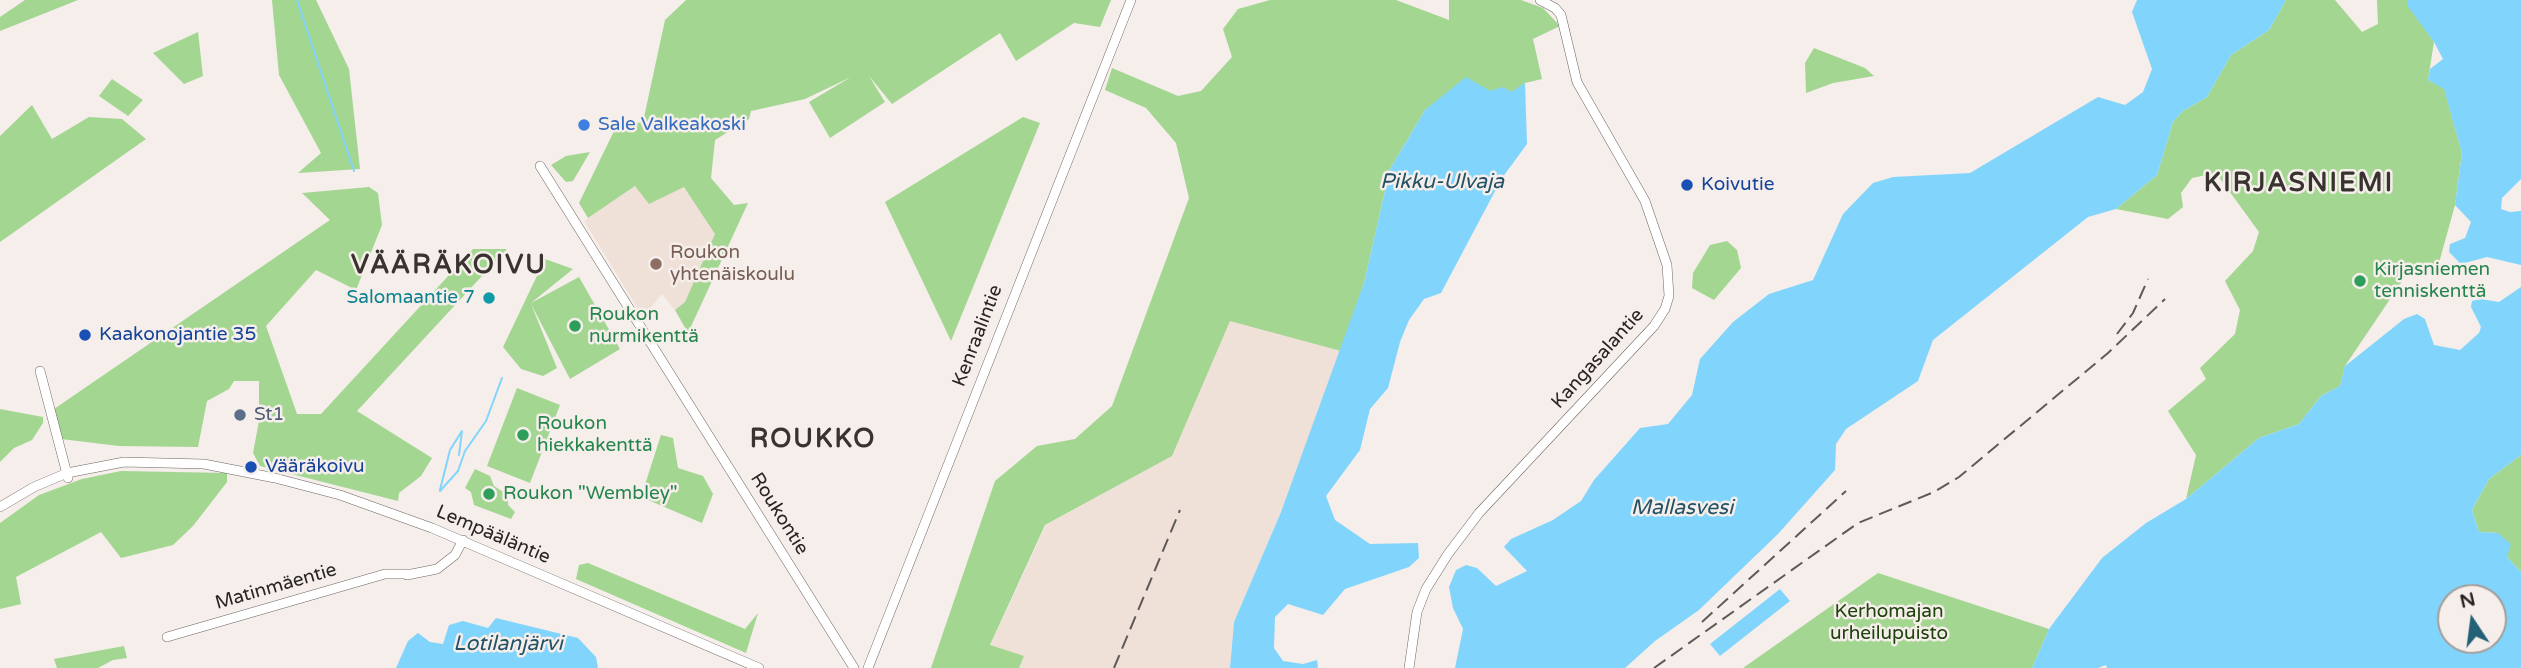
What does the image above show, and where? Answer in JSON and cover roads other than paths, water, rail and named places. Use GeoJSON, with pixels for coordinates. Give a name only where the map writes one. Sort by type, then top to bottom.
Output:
{"type":"FeatureCollection","features":[{"type":"Feature","properties":{"kind":"street","name":"Kenraalintie"},"geometry":{"type":"LineString","coordinates":[[868,668],[1131,0]]}},
{"type":"Feature","properties":{"kind":"street","name":"Kangasalantie"},"geometry":{"type":"LineString","coordinates":[[1409,668],[1417,612],[1426,589],[1448,554],[1479,513],[1654,326],[1665,309],[1669,296],[1667,265],[1645,201],[1577,82],[1561,15],[1555,8],[1540,0]]}},
{"type":"Feature","properties":{"kind":"street","name":"Roukontie"},"geometry":{"type":"LineString","coordinates":[[540,166],[628,302],[854,668]]}},
{"type":"Feature","properties":{"kind":"street"},"geometry":{"type":"LineString","coordinates":[[40,371],[68,476]]}},
{"type":"Feature","properties":{"kind":"street","name":"Lempääläntie"},"geometry":{"type":"LineString","coordinates":[[0,507],[34,487],[68,476],[146,461],[215,468],[312,487],[372,505],[459,539],[759,668]]}},
{"type":"Feature","properties":{"kind":"street","name":"Lempääläntie"},"geometry":{"type":"LineString","coordinates":[[0,514],[68,476]]}},
{"type":"Feature","properties":{"kind":"street","name":"Matinmäentie"},"geometry":{"type":"LineString","coordinates":[[167,637],[395,573],[412,574],[437,569],[455,555],[459,539]]}},
{"type":"Feature","properties":{"kind":"street","name":"Kenraalintie"},"geometry":{"type":"LineString","coordinates":[[860,668],[872,654]]}},
{"type":"Feature","properties":{"kind":"street","name":"Lempääläntie"},"geometry":{"type":"LineString","coordinates":[[748,663],[770,668]]}},
{"type":"Feature","properties":{"kind":"water","name":"Mallasvesi"},"geometry":{"type":"Polygon","coordinates":[[[2137,0],[2286,0],[2269,30],[2231,55],[2207,97],[2183,111],[2173,122],[2157,175],[2116,209],[2088,217],[1933,340],[1918,381],[1846,429],[1836,444],[1835,470],[1778,534],[1699,610],[1655,641],[1625,668],[1455,668],[1463,629],[1453,608],[1449,587],[1456,570],[1466,565],[1477,568],[1496,586],[1527,571],[1504,547],[1511,539],[1553,520],[1581,501],[1594,480],[1640,428],[1668,424],[1692,395],[1700,359],[1733,322],[1769,294],[1813,280],[1843,214],[1873,183],[1893,177],[1970,173],[2098,97],[2125,105],[2143,92],[2152,69],[2132,12],[2137,0]]]}},
{"type":"Feature","properties":{"kind":"water"},"geometry":{"type":"Polygon","coordinates":[[[2407,0],[2521,0],[2521,179],[2502,198],[2501,209],[2521,211],[2521,265],[2487,257],[2461,264],[2449,252],[2450,244],[2465,238],[2471,222],[2455,205],[2462,153],[2444,89],[2428,80],[2430,69],[2443,59],[2407,5],[2407,0]]]}},
{"type":"Feature","properties":{"kind":"water","name":"Pikku-Ulvaja"},"geometry":{"type":"Polygon","coordinates":[[[1466,77],[1490,91],[1503,87],[1511,92],[1525,83],[1527,144],[1502,178],[1441,293],[1424,299],[1409,320],[1400,342],[1388,388],[1370,409],[1360,450],[1326,496],[1335,520],[1370,544],[1418,543],[1419,558],[1409,567],[1345,589],[1323,615],[1288,604],[1275,617],[1274,648],[1283,661],[1303,664],[1317,660],[1318,668],[1230,668],[1234,622],[1281,512],[1364,283],[1390,169],[1425,110],[1466,77]]]}},
{"type":"Feature","properties":{"kind":"water"},"geometry":{"type":"Polygon","coordinates":[[[2521,287],[2521,455],[2489,479],[2472,510],[2479,532],[2498,533],[2511,544],[2507,557],[2521,572],[2521,668],[2107,668],[2106,665],[2098,668],[2032,668],[2049,629],[2102,558],[2146,523],[2186,499],[2259,438],[2299,424],[2321,396],[2340,386],[2345,366],[2404,319],[2417,314],[2425,319],[2434,345],[2460,350],[2479,333],[2481,327],[2471,307],[2472,301],[2481,299],[2499,302],[2521,287]]]}},
{"type":"Feature","properties":{"kind":"water"},"geometry":{"type":"Polygon","coordinates":[[[1780,589],[1790,601],[1720,656],[1710,644],[1780,589]]]}},
{"type":"Feature","properties":{"kind":"water","name":"Lotilanjärvi"},"geometry":{"type":"Polygon","coordinates":[[[496,618],[578,638],[596,657],[598,668],[396,668],[408,641],[418,633],[430,642],[443,644],[449,625],[463,621],[488,628],[496,618]]]}},
{"type":"Feature","properties":{"kind":"waterway"},"geometry":{"type":"LineString","coordinates":[[297,0],[354,171]]}},
{"type":"Feature","properties":{"kind":"waterway"},"geometry":{"type":"LineString","coordinates":[[440,491],[458,471],[465,451],[486,421],[502,378]]}},
{"type":"Feature","properties":{"kind":"waterway"},"geometry":{"type":"LineString","coordinates":[[440,490],[450,450],[462,431],[459,455]]}},
{"type":"Feature","properties":{"kind":"railway"},"geometry":{"type":"LineString","coordinates":[[2117,334],[2133,313],[2148,279]]}},
{"type":"Feature","properties":{"kind":"railway"},"geometry":{"type":"LineString","coordinates":[[1654,668],[1858,523],[1934,492],[1959,477],[2108,353],[2165,299]]}},
{"type":"Feature","properties":{"kind":"railway"},"geometry":{"type":"LineString","coordinates":[[1702,622],[1846,491]]}},
{"type":"Feature","properties":{"kind":"railway"},"geometry":{"type":"LineString","coordinates":[[1114,668],[1180,510]]}},
{"type":"Feature","properties":{"kind":"place","name":"Sale Valkeakoski"},"geometry":{"type":"Point","coordinates":[584,125]}},
{"type":"Feature","properties":{"kind":"place","name":"Koivutie"},"geometry":{"type":"Point","coordinates":[1687,185]}},
{"type":"Feature","properties":{"kind":"place","name":"Roukon yhtenäiskoulu"},"geometry":{"type":"Point","coordinates":[656,264]}},
{"type":"Feature","properties":{"kind":"place","name":"Kirjasniemen tenniskenttä"},"geometry":{"type":"Point","coordinates":[2360,281]}},
{"type":"Feature","properties":{"kind":"place","name":"Salomaantie 7"},"geometry":{"type":"Point","coordinates":[489,298]}},
{"type":"Feature","properties":{"kind":"place","name":"Roukon nurmikenttä"},"geometry":{"type":"Point","coordinates":[575,326]}},
{"type":"Feature","properties":{"kind":"place","name":"Kaakonojantie 35"},"geometry":{"type":"Point","coordinates":[85,335]}},
{"type":"Feature","properties":{"kind":"place","name":"St1"},"geometry":{"type":"Point","coordinates":[240,415]}},
{"type":"Feature","properties":{"kind":"place","name":"Roukon hiekkakenttä"},"geometry":{"type":"Point","coordinates":[523,435]}},
{"type":"Feature","properties":{"kind":"place","name":"Vääräkoivu"},"geometry":{"type":"Point","coordinates":[251,467]}},
{"type":"Feature","properties":{"kind":"place","name":"Roukon \"Wembley\""},"geometry":{"type":"Point","coordinates":[489,494]}},
{"type":"Feature","properties":{"kind":"district","name":"KIRJASNIEMI"},"geometry":{"type":"Point","coordinates":[2299,184]}},
{"type":"Feature","properties":{"kind":"district","name":"VÄÄRÄKOIVU"},"geometry":{"type":"Point","coordinates":[449,266]}},
{"type":"Feature","properties":{"kind":"district","name":"ROUKKO"},"geometry":{"type":"Point","coordinates":[813,440]}},
{"type":"Feature","properties":{"kind":"park label","name":"Kerhomajan urheilupuisto"},"geometry":{"type":"Point","coordinates":[1889,623]}}]}
